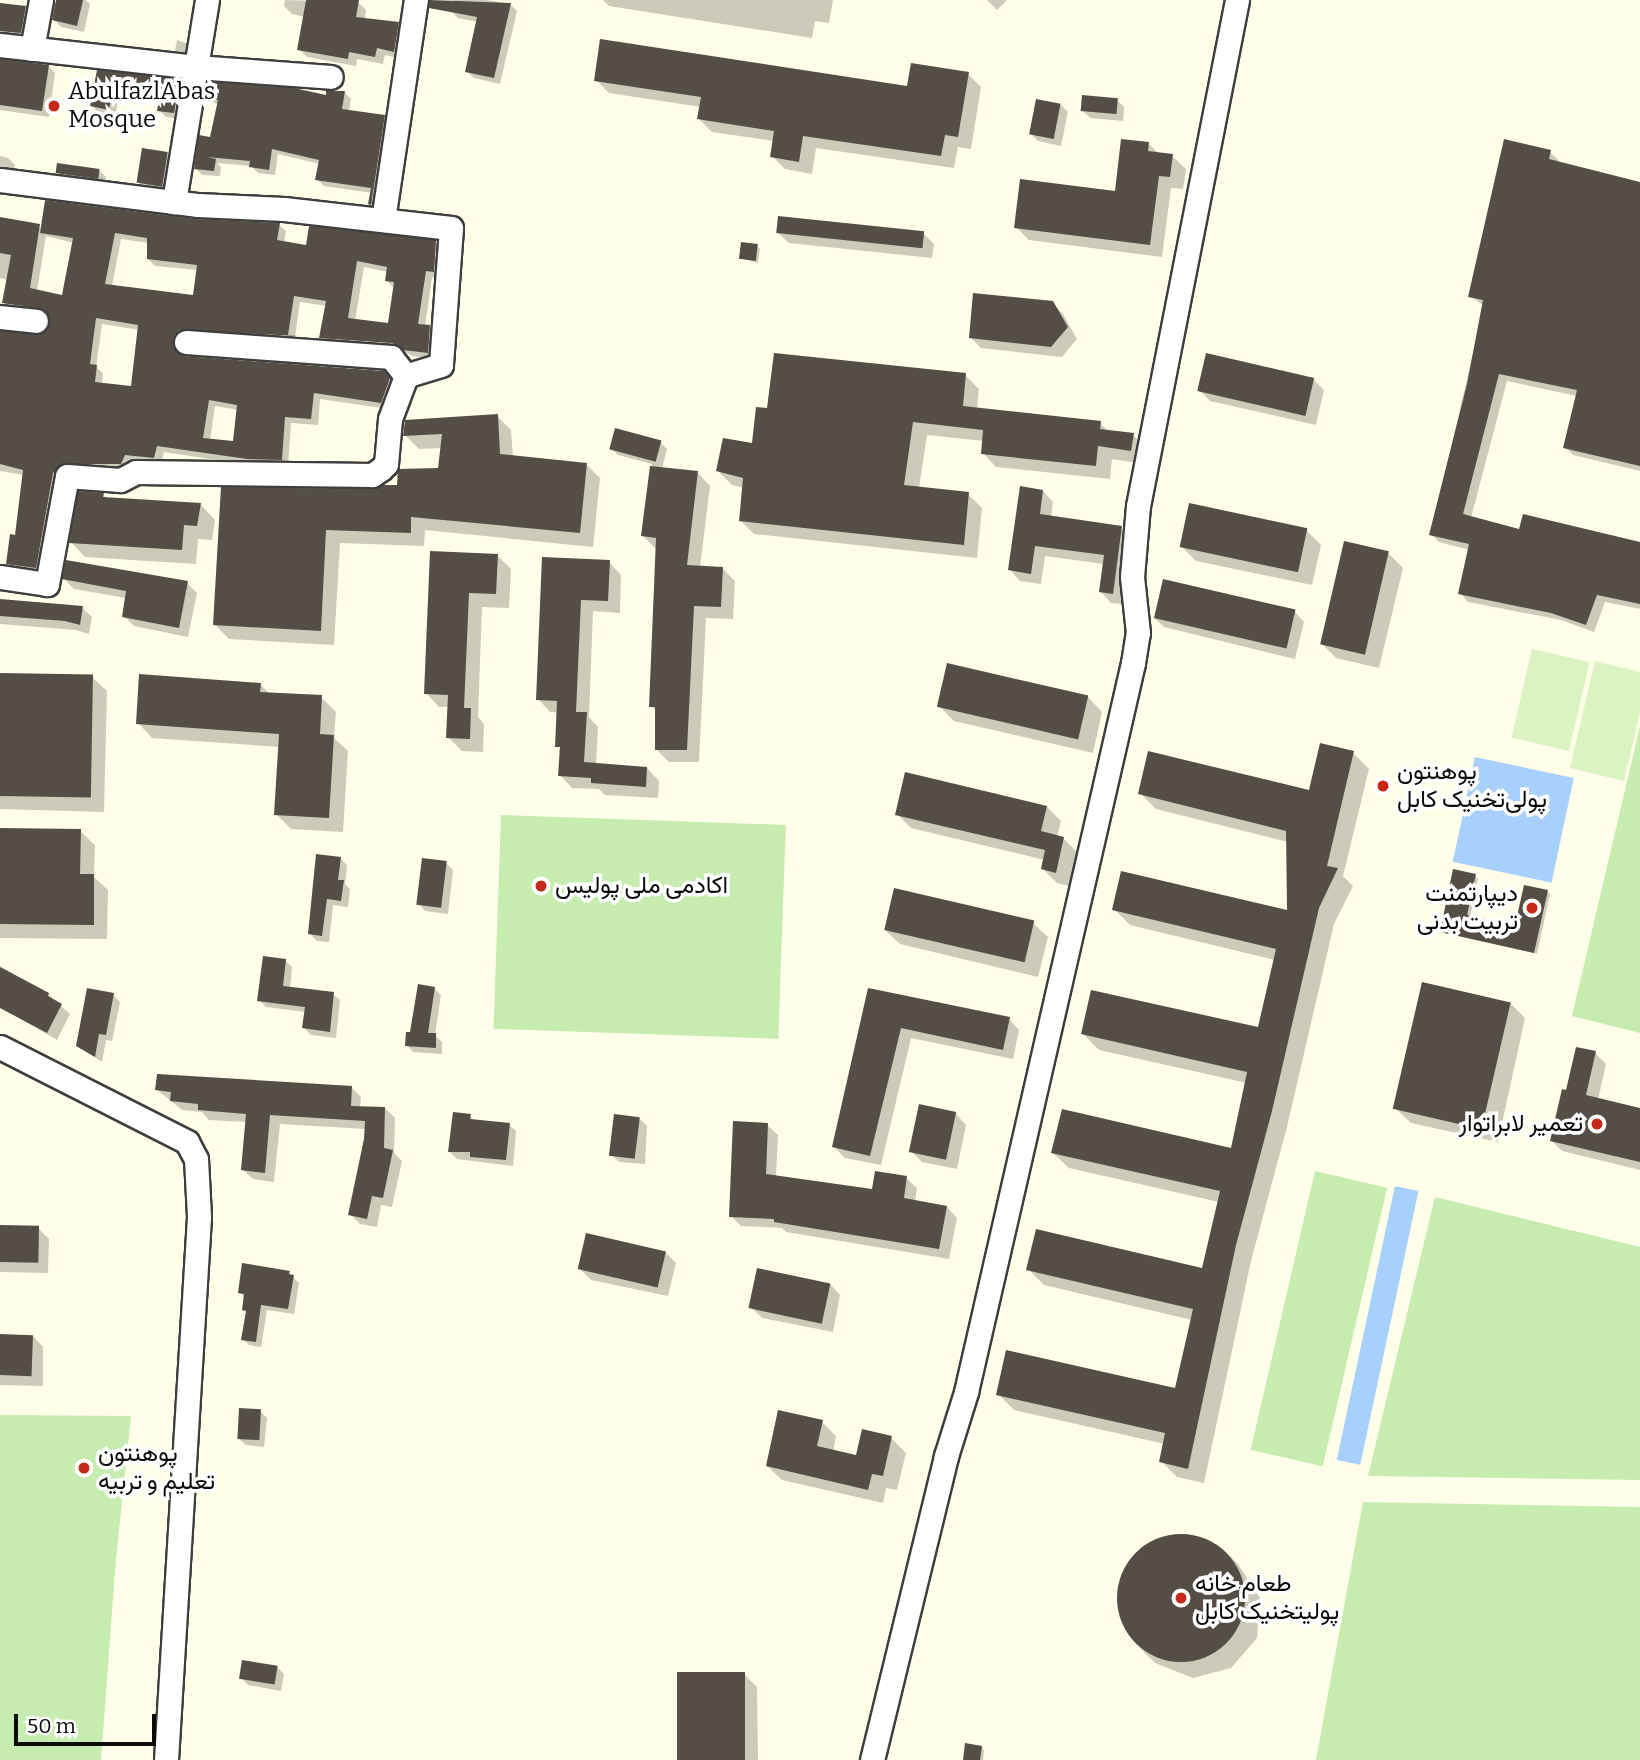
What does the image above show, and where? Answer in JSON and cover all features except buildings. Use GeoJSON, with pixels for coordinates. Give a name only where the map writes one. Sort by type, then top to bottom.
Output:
{"type":"FeatureCollection","features":[{"type":"Feature","properties":{"kind":"street"},"geometry":{"type":"LineString","coordinates":[[32,49],[41,0]]}},
{"type":"Feature","properties":{"kind":"street"},"geometry":{"type":"LineString","coordinates":[[174,202],[207,0]]}},
{"type":"Feature","properties":{"kind":"street"},"geometry":{"type":"LineString","coordinates":[[383,220],[416,0]]}},
{"type":"Feature","properties":{"kind":"street"},"geometry":{"type":"LineString","coordinates":[[872,1760],[946,1456],[966,1392],[1128,688],[1138,633],[1132,577],[1138,506],[1237,0]]}},
{"type":"Feature","properties":{"kind":"street"},"geometry":{"type":"LineString","coordinates":[[0,45],[196,67],[331,77]]}},
{"type":"Feature","properties":{"kind":"street"},"geometry":{"type":"LineString","coordinates":[[0,180],[174,202],[284,209],[451,228],[441,365],[406,376]]}},
{"type":"Feature","properties":{"kind":"street"},"geometry":{"type":"LineString","coordinates":[[0,317],[37,321]]}},
{"type":"Feature","properties":{"kind":"street"},"geometry":{"type":"LineString","coordinates":[[186,342],[391,357],[406,376]]}},
{"type":"Feature","properties":{"kind":"street"},"geometry":{"type":"LineString","coordinates":[[0,576],[47,584],[67,476],[120,480],[136,472],[372,475],[386,464],[390,419],[406,376]]}},
{"type":"Feature","properties":{"kind":"street"},"geometry":{"type":"LineString","coordinates":[[0,1047],[187,1142],[195,1158],[199,1217],[166,1760]]}},
{"type":"Feature","properties":{"kind":"green space"},"geometry":{"type":"Polygon","coordinates":[[[1532,649],[1589,662],[1569,751],[1512,738],[1532,649]]]}},
{"type":"Feature","properties":{"kind":"green space"},"geometry":{"type":"Polygon","coordinates":[[[1595,661],[1640,672],[1640,712],[1624,781],[1570,768],[1595,661]]]}},
{"type":"Feature","properties":{"kind":"green space"},"geometry":{"type":"Polygon","coordinates":[[[1640,726],[1640,1033],[1572,1016],[1640,726]]]}},
{"type":"Feature","properties":{"kind":"green space"},"geometry":{"type":"Polygon","coordinates":[[[501,815],[786,825],[778,1039],[494,1029],[501,815]]]}},
{"type":"Feature","properties":{"kind":"green space"},"geometry":{"type":"Polygon","coordinates":[[[1315,1171],[1387,1188],[1323,1466],[1251,1450],[1315,1171]]]}},
{"type":"Feature","properties":{"kind":"green space"},"geometry":{"type":"Polygon","coordinates":[[[1435,1197],[1640,1247],[1640,1480],[1368,1476],[1435,1197]]]}},
{"type":"Feature","properties":{"kind":"green space"},"geometry":{"type":"Polygon","coordinates":[[[0,1415],[131,1416],[116,1559],[101,1760],[0,1760],[0,1415]]]}},
{"type":"Feature","properties":{"kind":"green space"},"geometry":{"type":"Polygon","coordinates":[[[1363,1502],[1640,1507],[1640,1760],[1316,1760],[1363,1502]]]}},
{"type":"Feature","properties":{"kind":"green space"},"geometry":{"type":"Polygon","coordinates":[[[1182,1583],[1192,1587],[1196,1597],[1192,1607],[1182,1611],[1172,1607],[1168,1597],[1172,1587],[1182,1583]]]}},
{"type":"Feature","properties":{"kind":"water"},"geometry":{"type":"Polygon","coordinates":[[[1475,757],[1574,778],[1552,883],[1453,862],[1475,757]]]}},
{"type":"Feature","properties":{"kind":"water"},"geometry":{"type":"Polygon","coordinates":[[[1395,1186],[1418,1191],[1360,1465],[1337,1460],[1395,1186]]]}},
{"type":"Feature","properties":{"kind":"place","name":"AbulfazlAbas Mosque"},"geometry":{"type":"Point","coordinates":[54,106]}},
{"type":"Feature","properties":{"kind":"place","name":"پوهنتون پولی‌تخنیک کابل"},"geometry":{"type":"Point","coordinates":[1383,786]}},
{"type":"Feature","properties":{"kind":"place","name":"اکادمی ملی پولیس"},"geometry":{"type":"Point","coordinates":[541,886]}},
{"type":"Feature","properties":{"kind":"place","name":"دیپارتمنت تربیت بدنی"},"geometry":{"type":"Point","coordinates":[1532,908]}},
{"type":"Feature","properties":{"kind":"place","name":"تعمیر لابراتوار"},"geometry":{"type":"Point","coordinates":[1597,1124]}},
{"type":"Feature","properties":{"kind":"place","name":"پوهنتون تعلیم و تربیه"},"geometry":{"type":"Point","coordinates":[84,1468]}},
{"type":"Feature","properties":{"kind":"place","name":"طعام خانه پولیتخنیک کابل"},"geometry":{"type":"Point","coordinates":[1181,1598]}}]}
